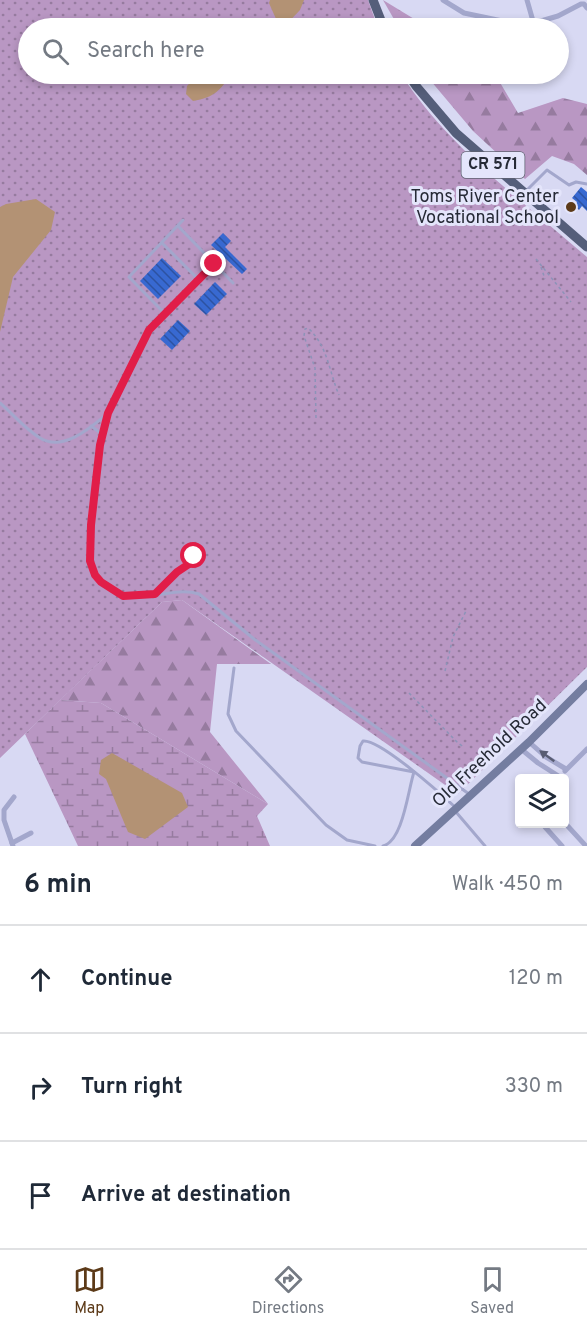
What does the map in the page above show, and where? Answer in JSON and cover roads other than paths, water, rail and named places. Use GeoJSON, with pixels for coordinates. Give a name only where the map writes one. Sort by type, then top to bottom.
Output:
{"type":"FeatureCollection","features":[{"type":"Feature","properties":{"kind":"main road"},"geometry":{"type":"LineString","coordinates":[[373,0],[380,18]]}},
{"type":"Feature","properties":{"kind":"main road","name":"CR 571"},"geometry":{"type":"LineString","coordinates":[[415,84],[456,133],[587,247]]}},
{"type":"Feature","properties":{"kind":"main road","name":"Old Freehold Road"},"geometry":{"type":"LineString","coordinates":[[415,846],[529,742],[587,684]]}},
{"type":"Feature","properties":{"kind":"street"},"geometry":{"type":"LineString","coordinates":[[442,0],[464,13],[488,18]]}},
{"type":"Feature","properties":{"kind":"street"},"geometry":{"type":"LineString","coordinates":[[527,0],[532,18]]}},
{"type":"Feature","properties":{"kind":"street"},"geometry":{"type":"LineString","coordinates":[[553,18],[581,4],[587,8]]}},
{"type":"Feature","properties":{"kind":"street"},"geometry":{"type":"LineString","coordinates":[[529,742],[546,757],[566,769]]}},
{"type":"Feature","properties":{"kind":"street"},"geometry":{"type":"LineString","coordinates":[[563,774],[587,748]]}},
{"type":"Feature","properties":{"kind":"street"},"geometry":{"type":"LineString","coordinates":[[521,749],[554,774]]}},
{"type":"Feature","properties":{"kind":"street"},"geometry":{"type":"LineString","coordinates":[[14,797],[4,810],[4,820],[12,845],[31,833]]}},
{"type":"Feature","properties":{"kind":"street"},"geometry":{"type":"LineString","coordinates":[[569,827],[586,846]]}},
{"type":"Feature","properties":{"kind":"street"},"geometry":{"type":"LineString","coordinates":[[546,828],[562,846]]}},
{"type":"Feature","properties":{"kind":"lane"},"geometry":{"type":"LineString","coordinates":[[524,193],[547,170],[569,185],[576,182],[587,184]]}},
{"type":"Feature","properties":{"kind":"lane"},"geometry":{"type":"LineString","coordinates":[[165,314],[129,277],[183,220]]}},
{"type":"Feature","properties":{"kind":"lane"},"geometry":{"type":"LineString","coordinates":[[178,226],[233,283]]}},
{"type":"Feature","properties":{"kind":"lane"},"geometry":{"type":"LineString","coordinates":[[162,243],[199,280]]}},
{"type":"Feature","properties":{"kind":"lane"},"geometry":{"type":"LineString","coordinates":[[214,264],[149,330],[108,413],[102,434],[91,525],[90,561],[95,575],[116,593],[131,597],[179,591],[199,594],[254,639],[470,795]]}},
{"type":"Feature","properties":{"kind":"lane"},"geometry":{"type":"LineString","coordinates":[[0,403],[38,438],[50,443],[67,440],[108,413]]}},
{"type":"Feature","properties":{"kind":"lane"},"geometry":{"type":"LineString","coordinates":[[91,426],[102,434]]}},
{"type":"Feature","properties":{"kind":"lane"},"geometry":{"type":"LineString","coordinates":[[234,668],[228,714],[236,731],[340,836],[375,846]]}},
{"type":"Feature","properties":{"kind":"lane"},"geometry":{"type":"LineString","coordinates":[[414,772],[362,762],[358,759],[360,746],[363,741],[371,741],[433,785],[456,809],[485,846]]}},
{"type":"Feature","properties":{"kind":"lane"},"geometry":{"type":"LineString","coordinates":[[384,846],[394,840],[400,827],[414,772]]}},
{"type":"Feature","properties":{"kind":"place","name":"Toms River Center Vocational School"},"geometry":{"type":"Point","coordinates":[571,207]}}]}
